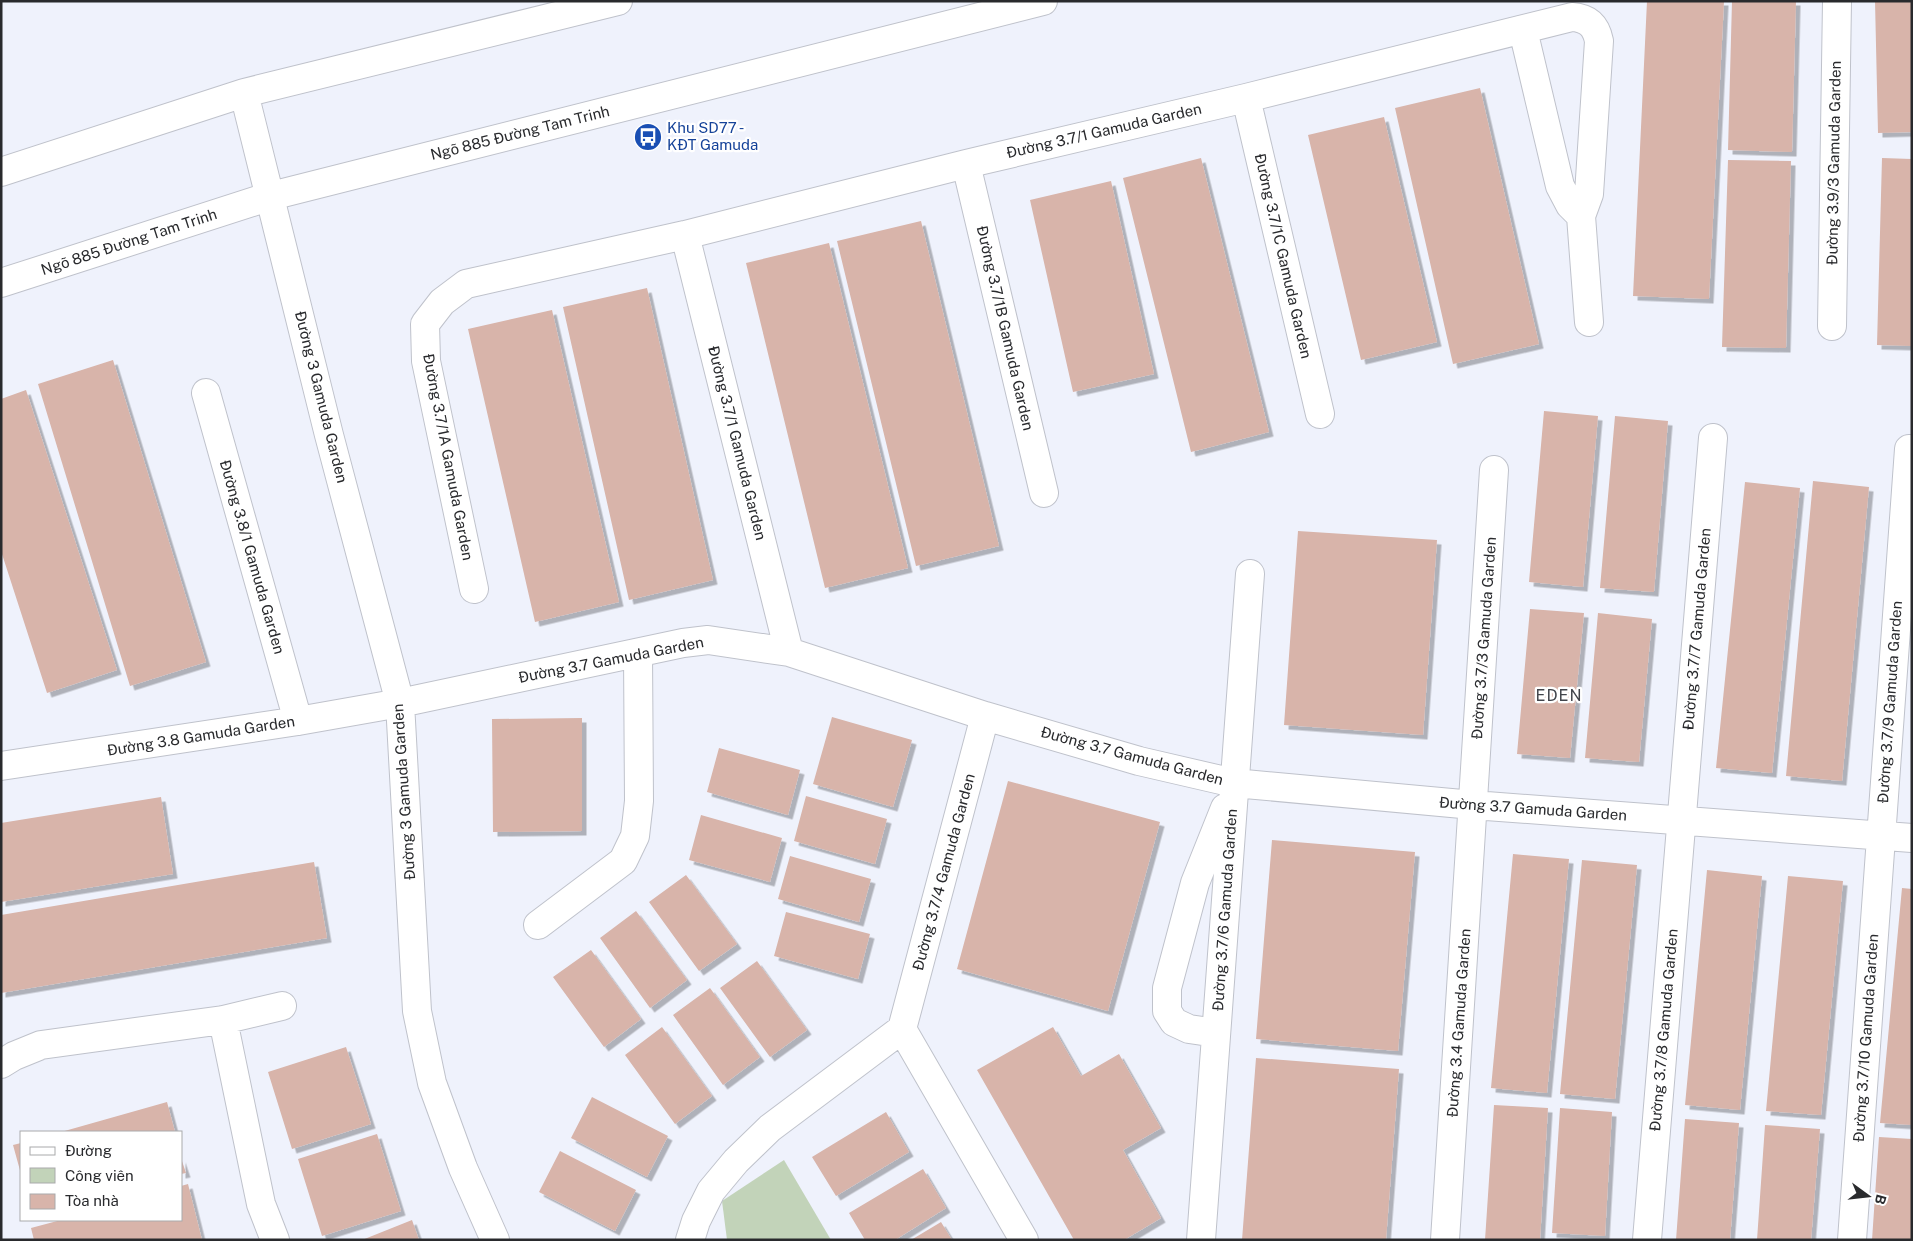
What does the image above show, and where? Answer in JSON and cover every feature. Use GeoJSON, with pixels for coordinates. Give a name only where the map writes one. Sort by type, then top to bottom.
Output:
{"type":"FeatureCollection","features":[{"type":"Feature","properties":{"kind":"street"},"geometry":{"type":"LineString","coordinates":[[1,172],[244,93],[618,1]]}},
{"type":"Feature","properties":{"kind":"street","name":"Ngõ 885 Đường Tam Trinh"},"geometry":{"type":"LineString","coordinates":[[1,283],[271,196],[1043,1]]}},
{"type":"Feature","properties":{"kind":"street","name":"Đường 3.9/3 Gamuda Garden"},"geometry":{"type":"LineString","coordinates":[[1832,326],[1837,1]]}},
{"type":"Feature","properties":{"kind":"street","name":"Đường 3.7/1 Gamuda Garden"},"geometry":{"type":"LineString","coordinates":[[425,324],[442,302],[466,284],[685,234],[1572,17],[1585,20],[1596,30],[1598,41],[1589,194],[1581,216]]}},
{"type":"Feature","properties":{"kind":"street"},"geometry":{"type":"LineString","coordinates":[[1523,30],[1560,186],[1570,204],[1581,216],[1589,322]]}},
{"type":"Feature","properties":{"kind":"street","name":"Đường 3 Gamuda Garden"},"geometry":{"type":"LineString","coordinates":[[244,93],[400,703],[417,1011],[432,1084],[463,1168],[495,1240]]}},
{"type":"Feature","properties":{"kind":"street","name":"Đường 3.7/1C Gamuda Garden"},"geometry":{"type":"LineString","coordinates":[[1246,98],[1320,414]]}},
{"type":"Feature","properties":{"kind":"street","name":"Đường 3.7/1B Gamuda Garden"},"geometry":{"type":"LineString","coordinates":[[966,164],[1044,493]]}},
{"type":"Feature","properties":{"kind":"street","name":"Đường 3.7/1 Gamuda Garden"},"geometry":{"type":"LineString","coordinates":[[685,234],[789,652]]}},
{"type":"Feature","properties":{"kind":"street","name":"Đường 3.7/1A Gamuda Garden"},"geometry":{"type":"LineString","coordinates":[[425,324],[426,361],[474,589]]}},
{"type":"Feature","properties":{"kind":"street","name":"Đường 3.8/1 Gamuda Garden"},"geometry":{"type":"LineString","coordinates":[[206,393],[298,720]]}},
{"type":"Feature","properties":{"kind":"street","name":"Đường 3.7/7 Gamuda Garden"},"geometry":{"type":"LineString","coordinates":[[1682,821],[1713,438]]}},
{"type":"Feature","properties":{"kind":"street","name":"Đường 3.7/9 Gamuda Garden"},"geometry":{"type":"LineString","coordinates":[[1880,836],[1909,449]]}},
{"type":"Feature","properties":{"kind":"street","name":"Đường 3.7/3 Gamuda Garden"},"geometry":{"type":"LineString","coordinates":[[1473,805],[1494,470]]}},
{"type":"Feature","properties":{"kind":"street"},"geometry":{"type":"LineString","coordinates":[[1234,783],[1250,574]]}},
{"type":"Feature","properties":{"kind":"street","name":"Đường 3.7 Gamuda Garden"},"geometry":{"type":"LineString","coordinates":[[400,703],[683,643],[708,640],[789,652],[985,716],[1139,761],[1234,783],[1473,805],[1912,838]]}},
{"type":"Feature","properties":{"kind":"street"},"geometry":{"type":"LineString","coordinates":[[538,925],[622,861],[635,836],[639,801],[638,653]]}},
{"type":"Feature","properties":{"kind":"street","name":"Đường 3.8 Gamuda Garden"},"geometry":{"type":"LineString","coordinates":[[3,760],[298,720],[400,703]]}},
{"type":"Feature","properties":{"kind":"street","name":"Đường 3.7/4 Gamuda Garden"},"geometry":{"type":"LineString","coordinates":[[902,1029],[985,716]]}},
{"type":"Feature","properties":{"kind":"street","name":"Đường 3.7/6 Gamuda Garden"},"geometry":{"type":"LineString","coordinates":[[1201,1240],[1234,783]]}},
{"type":"Feature","properties":{"kind":"street","name":"Đường 3.7/6 Gamuda Garden"},"geometry":{"type":"LineString","coordinates":[[1216,1033],[1189,1029],[1174,1022],[1167,1011],[1167,988],[1195,883],[1234,783]]}},
{"type":"Feature","properties":{"kind":"street","name":"Đường 3.4 Gamuda Garden"},"geometry":{"type":"LineString","coordinates":[[1445,1240],[1473,805]]}},
{"type":"Feature","properties":{"kind":"street","name":"Đường 3.7/8 Gamuda Garden"},"geometry":{"type":"LineString","coordinates":[[1647,1240],[1682,821]]}},
{"type":"Feature","properties":{"kind":"street","name":"Đường 3.7/10 Gamuda Garden"},"geometry":{"type":"LineString","coordinates":[[1852,1240],[1880,836]]}},
{"type":"Feature","properties":{"kind":"street"},"geometry":{"type":"LineString","coordinates":[[1,1064],[14,1056],[41,1046],[223,1020],[282,1006]]}},
{"type":"Feature","properties":{"kind":"street"},"geometry":{"type":"LineString","coordinates":[[223,1020],[261,1204],[275,1240]]}},
{"type":"Feature","properties":{"kind":"street"},"geometry":{"type":"LineString","coordinates":[[690,1240],[696,1221],[711,1191],[736,1161],[770,1128],[902,1029],[1024,1240]]}},
{"type":"Feature","properties":{"kind":"green space"},"geometry":{"type":"Polygon","coordinates":[[[784,1160],[831,1240],[727,1240],[722,1201],[784,1160]]]}},
{"type":"Feature","properties":{"kind":"building"},"geometry":{"type":"Polygon","coordinates":[[[1647,1],[1724,1],[1709,299],[1633,296],[1647,1]]]}},
{"type":"Feature","properties":{"kind":"building"},"geometry":{"type":"Polygon","coordinates":[[[1732,1],[1796,1],[1792,152],[1728,150],[1732,1]]]}},
{"type":"Feature","properties":{"kind":"building"},"geometry":{"type":"Polygon","coordinates":[[[1875,1],[1912,1],[1912,132],[1878,133],[1875,1]]]}},
{"type":"Feature","properties":{"kind":"building"},"geometry":{"type":"Polygon","coordinates":[[[1480,88],[1539,344],[1453,364],[1395,108],[1480,88]]]}},
{"type":"Feature","properties":{"kind":"building"},"geometry":{"type":"Polygon","coordinates":[[[1384,117],[1437,342],[1361,360],[1308,135],[1384,117]]]}},
{"type":"Feature","properties":{"kind":"building"},"geometry":{"type":"Polygon","coordinates":[[[1201,158],[1269,432],[1191,452],[1123,178],[1201,158]]]}},
{"type":"Feature","properties":{"kind":"building"},"geometry":{"type":"Polygon","coordinates":[[[1882,158],[1912,159],[1912,346],[1877,345],[1882,158]]]}},
{"type":"Feature","properties":{"kind":"building"},"geometry":{"type":"Polygon","coordinates":[[[1728,160],[1791,161],[1786,348],[1722,347],[1728,160]]]}},
{"type":"Feature","properties":{"kind":"building"},"geometry":{"type":"Polygon","coordinates":[[[1111,181],[1154,374],[1073,392],[1030,200],[1111,181]]]}},
{"type":"Feature","properties":{"kind":"building"},"geometry":{"type":"Polygon","coordinates":[[[921,221],[999,546],[916,566],[837,241],[921,221]]]}},
{"type":"Feature","properties":{"kind":"building"},"geometry":{"type":"Polygon","coordinates":[[[829,243],[908,568],[825,588],[746,263],[829,243]]]}},
{"type":"Feature","properties":{"kind":"building"},"geometry":{"type":"Polygon","coordinates":[[[647,288],[713,580],[629,600],[563,307],[647,288]]]}},
{"type":"Feature","properties":{"kind":"building"},"geometry":{"type":"Polygon","coordinates":[[[552,310],[619,602],[535,622],[468,329],[552,310]]]}},
{"type":"Feature","properties":{"kind":"building"},"geometry":{"type":"Polygon","coordinates":[[[113,360],[206,662],[130,686],[38,384],[113,360]]]}},
{"type":"Feature","properties":{"kind":"building"},"geometry":{"type":"Polygon","coordinates":[[[26,390],[117,670],[47,693],[1,551],[1,399],[26,390]]]}},
{"type":"Feature","properties":{"kind":"building"},"geometry":{"type":"Polygon","coordinates":[[[1544,411],[1598,416],[1583,587],[1529,582],[1544,411]]]}},
{"type":"Feature","properties":{"kind":"building"},"geometry":{"type":"Polygon","coordinates":[[[1615,416],[1668,421],[1654,592],[1600,588],[1615,416]]]}},
{"type":"Feature","properties":{"kind":"building"},"geometry":{"type":"Polygon","coordinates":[[[1813,481],[1869,487],[1842,781],[1786,776],[1813,481]]]}},
{"type":"Feature","properties":{"kind":"building"},"geometry":{"type":"Polygon","coordinates":[[[1745,482],[1800,488],[1772,773],[1716,768],[1745,482]]]}},
{"type":"Feature","properties":{"kind":"building"},"geometry":{"type":"Polygon","coordinates":[[[1298,531],[1437,540],[1423,735],[1284,725],[1298,531]]]}},
{"type":"Feature","properties":{"kind":"building"},"geometry":{"type":"Polygon","coordinates":[[[1530,609],[1584,613],[1570,758],[1517,754],[1530,609]]]}},
{"type":"Feature","properties":{"kind":"building"},"geometry":{"type":"Polygon","coordinates":[[[1598,613],[1652,619],[1639,762],[1585,758],[1598,613]]]}},
{"type":"Feature","properties":{"kind":"building"},"geometry":{"type":"Polygon","coordinates":[[[832,717],[912,740],[893,807],[813,784],[832,717]]]}},
{"type":"Feature","properties":{"kind":"building"},"geometry":{"type":"Polygon","coordinates":[[[582,718],[582,831],[493,832],[492,719],[582,718]]]}},
{"type":"Feature","properties":{"kind":"building"},"geometry":{"type":"Polygon","coordinates":[[[719,748],[800,770],[788,815],[707,792],[719,748]]]}},
{"type":"Feature","properties":{"kind":"building"},"geometry":{"type":"Polygon","coordinates":[[[1008,781],[1160,822],[1108,1011],[957,969],[1008,781]]]}},
{"type":"Feature","properties":{"kind":"building"},"geometry":{"type":"Polygon","coordinates":[[[806,796],[887,819],[875,864],[794,841],[806,796]]]}},
{"type":"Feature","properties":{"kind":"building"},"geometry":{"type":"Polygon","coordinates":[[[161,797],[173,874],[1,902],[1,823],[161,797]]]}},
{"type":"Feature","properties":{"kind":"building"},"geometry":{"type":"Polygon","coordinates":[[[701,815],[782,838],[770,882],[689,860],[701,815]]]}},
{"type":"Feature","properties":{"kind":"building"},"geometry":{"type":"Polygon","coordinates":[[[1272,840],[1415,852],[1398,1051],[1256,1039],[1272,840]]]}},
{"type":"Feature","properties":{"kind":"building"},"geometry":{"type":"Polygon","coordinates":[[[1513,854],[1569,859],[1547,1093],[1491,1088],[1513,854]]]}},
{"type":"Feature","properties":{"kind":"building"},"geometry":{"type":"Polygon","coordinates":[[[790,856],[871,879],[859,922],[778,899],[790,856]]]}},
{"type":"Feature","properties":{"kind":"building"},"geometry":{"type":"Polygon","coordinates":[[[1582,860],[1637,865],[1615,1099],[1560,1094],[1582,860]]]}},
{"type":"Feature","properties":{"kind":"building"},"geometry":{"type":"Polygon","coordinates":[[[314,862],[327,938],[1,993],[1,915],[314,862]]]}},
{"type":"Feature","properties":{"kind":"building"},"geometry":{"type":"Polygon","coordinates":[[[1707,870],[1762,876],[1740,1110],[1685,1105],[1707,870]]]}},
{"type":"Feature","properties":{"kind":"building"},"geometry":{"type":"Polygon","coordinates":[[[686,875],[737,944],[699,971],[649,902],[686,875]]]}},
{"type":"Feature","properties":{"kind":"building"},"geometry":{"type":"Polygon","coordinates":[[[1788,876],[1843,881],[1821,1115],[1766,1111],[1788,876]]]}},
{"type":"Feature","properties":{"kind":"building"},"geometry":{"type":"Polygon","coordinates":[[[1902,888],[1912,889],[1912,1125],[1880,1123],[1902,888]]]}},
{"type":"Feature","properties":{"kind":"building"},"geometry":{"type":"Polygon","coordinates":[[[636,911],[687,980],[650,1008],[600,938],[636,911]]]}},
{"type":"Feature","properties":{"kind":"building"},"geometry":{"type":"Polygon","coordinates":[[[786,912],[870,934],[858,979],[774,956],[786,912]]]}},
{"type":"Feature","properties":{"kind":"building"},"geometry":{"type":"Polygon","coordinates":[[[591,950],[641,1019],[604,1047],[553,977],[591,950]]]}},
{"type":"Feature","properties":{"kind":"building"},"geometry":{"type":"Polygon","coordinates":[[[757,961],[807,1030],[770,1057],[720,988],[757,961]]]}},
{"type":"Feature","properties":{"kind":"building"},"geometry":{"type":"Polygon","coordinates":[[[710,988],[760,1057],[723,1085],[673,1015],[710,988]]]}},
{"type":"Feature","properties":{"kind":"building"},"geometry":{"type":"Polygon","coordinates":[[[662,1027],[712,1096],[675,1124],[625,1055],[662,1027]]]}},
{"type":"Feature","properties":{"kind":"building"},"geometry":{"type":"Polygon","coordinates":[[[1053,1027],[1081,1076],[1119,1054],[1161,1128],[1123,1150],[1161,1218],[1124,1240],[1074,1240],[977,1070],[1053,1027]]]}},
{"type":"Feature","properties":{"kind":"building"},"geometry":{"type":"Polygon","coordinates":[[[346,1047],[371,1124],[292,1149],[268,1072],[346,1047]]]}},
{"type":"Feature","properties":{"kind":"building"},"geometry":{"type":"Polygon","coordinates":[[[1256,1058],[1399,1069],[1386,1240],[1242,1240],[1256,1058]]]}},
{"type":"Feature","properties":{"kind":"building"},"geometry":{"type":"Polygon","coordinates":[[[592,1097],[668,1136],[647,1177],[571,1138],[592,1097]]]}},
{"type":"Feature","properties":{"kind":"building"},"geometry":{"type":"Polygon","coordinates":[[[167,1102],[175,1131],[65,1131],[167,1102]]]}},
{"type":"Feature","properties":{"kind":"building"},"geometry":{"type":"Polygon","coordinates":[[[1494,1105],[1548,1108],[1540,1240],[1485,1240],[1494,1105]]]}},
{"type":"Feature","properties":{"kind":"building"},"geometry":{"type":"Polygon","coordinates":[[[1560,1108],[1612,1112],[1605,1236],[1552,1233],[1560,1108]]]}},
{"type":"Feature","properties":{"kind":"building"},"geometry":{"type":"Polygon","coordinates":[[[886,1112],[909,1152],[836,1196],[812,1157],[886,1112]]]}},
{"type":"Feature","properties":{"kind":"building"},"geometry":{"type":"Polygon","coordinates":[[[1685,1119],[1739,1123],[1730,1240],[1676,1240],[1685,1119]]]}},
{"type":"Feature","properties":{"kind":"building"},"geometry":{"type":"Polygon","coordinates":[[[1765,1125],[1820,1129],[1811,1240],[1757,1240],[1765,1125]]]}},
{"type":"Feature","properties":{"kind":"building"},"geometry":{"type":"Polygon","coordinates":[[[377,1134],[401,1211],[322,1236],[298,1159],[377,1134]]]}},
{"type":"Feature","properties":{"kind":"building"},"geometry":{"type":"Polygon","coordinates":[[[1879,1137],[1912,1139],[1912,1240],[1872,1240],[1879,1137]]]}},
{"type":"Feature","properties":{"kind":"building"},"geometry":{"type":"Polygon","coordinates":[[[20,1143],[20,1170],[13,1145],[20,1143]]]}},
{"type":"Feature","properties":{"kind":"building"},"geometry":{"type":"Polygon","coordinates":[[[560,1151],[636,1190],[615,1231],[539,1192],[560,1151]]]}},
{"type":"Feature","properties":{"kind":"building"},"geometry":{"type":"Polygon","coordinates":[[[182,1161],[186,1173],[182,1174],[182,1161]]]}},
{"type":"Feature","properties":{"kind":"building"},"geometry":{"type":"Polygon","coordinates":[[[923,1169],[946,1208],[895,1240],[865,1240],[849,1213],[923,1169]]]}},
{"type":"Feature","properties":{"kind":"building"},"geometry":{"type":"Polygon","coordinates":[[[188,1184],[202,1240],[34,1240],[31,1228],[57,1221],[182,1221],[182,1186],[188,1184]]]}},
{"type":"Feature","properties":{"kind":"building"},"geometry":{"type":"Polygon","coordinates":[[[412,1220],[419,1240],[362,1240],[412,1220]]]}},
{"type":"Feature","properties":{"kind":"building"},"geometry":{"type":"Polygon","coordinates":[[[941,1222],[952,1240],[911,1240],[941,1222]]]}},
{"type":"Feature","properties":{"kind":"place","name":"Khu SD77 - KĐT Gamuda"},"geometry":{"type":"Point","coordinates":[648,137]}},
{"type":"Feature","properties":{"kind":"district","name":"EDEN"},"geometry":{"type":"Point","coordinates":[1559,695]}}]}
